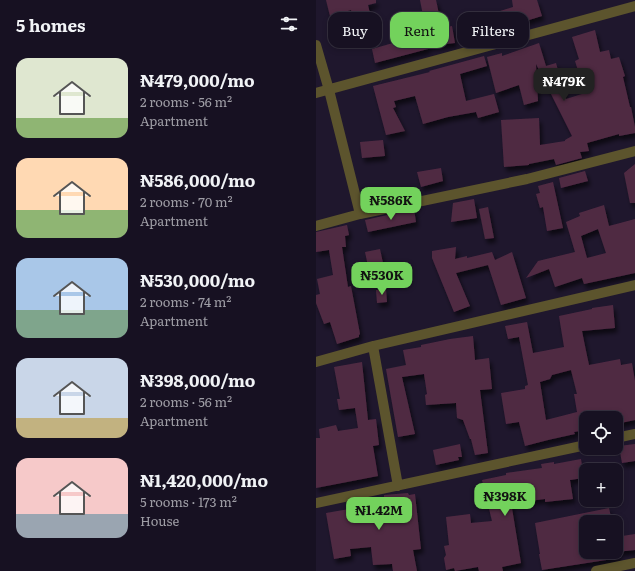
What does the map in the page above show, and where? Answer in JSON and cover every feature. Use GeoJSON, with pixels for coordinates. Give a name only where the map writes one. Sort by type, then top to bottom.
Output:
{"type":"FeatureCollection","features":[{"type":"Feature","properties":{"kind":"street"},"geometry":{"type":"LineString","coordinates":[[316,93],[635,6]]}},
{"type":"Feature","properties":{"kind":"street"},"geometry":{"type":"LineString","coordinates":[[316,45],[329,90],[360,214]]}},
{"type":"Feature","properties":{"kind":"street"},"geometry":{"type":"LineString","coordinates":[[316,226],[360,214],[527,179],[635,152]]}},
{"type":"Feature","properties":{"kind":"street"},"geometry":{"type":"LineString","coordinates":[[316,362],[373,346],[635,285]]}},
{"type":"Feature","properties":{"kind":"street"},"geometry":{"type":"LineString","coordinates":[[373,346],[398,486]]}},
{"type":"Feature","properties":{"kind":"street"},"geometry":{"type":"LineString","coordinates":[[623,437],[635,434]]}},
{"type":"Feature","properties":{"kind":"street"},"geometry":{"type":"LineString","coordinates":[[316,503],[579,447]]}},
{"type":"Feature","properties":{"kind":"street"},"geometry":{"type":"LineString","coordinates":[[596,571],[635,563]]}},
{"type":"Feature","properties":{"kind":"building"},"geometry":{"type":"Polygon","coordinates":[[[326,0],[376,0],[376,3],[368,5],[370,12],[351,12],[351,10],[344,12],[329,12],[326,0]]]}},
{"type":"Feature","properties":{"kind":"building"},"geometry":{"type":"Polygon","coordinates":[[[420,0],[436,0],[439,12],[422,12],[420,0]]]}},
{"type":"Feature","properties":{"kind":"building"},"geometry":{"type":"Polygon","coordinates":[[[512,0],[537,0],[542,16],[529,20],[529,12],[497,12],[513,7],[512,0]]]}},
{"type":"Feature","properties":{"kind":"building"},"geometry":{"type":"Polygon","coordinates":[[[452,26],[455,43],[449,44],[449,27],[452,26]]]}},
{"type":"Feature","properties":{"kind":"building"},"geometry":{"type":"Polygon","coordinates":[[[595,30],[600,52],[609,50],[611,59],[619,57],[625,76],[623,77],[631,107],[635,133],[619,136],[619,134],[587,143],[589,151],[580,152],[582,158],[556,165],[554,159],[529,165],[504,167],[501,120],[539,118],[540,145],[565,141],[572,136],[536,64],[538,101],[524,105],[519,85],[496,93],[487,57],[502,53],[502,56],[525,48],[529,48],[529,47],[539,43],[546,66],[556,63],[566,99],[585,93],[575,61],[579,59],[572,37],[595,30]]]}},
{"type":"Feature","properties":{"kind":"building"},"geometry":{"type":"Polygon","coordinates":[[[390,44],[390,48],[428,49],[375,63],[372,49],[382,48],[382,46],[390,44]]]}},
{"type":"Feature","properties":{"kind":"building"},"geometry":{"type":"Polygon","coordinates":[[[484,56],[487,66],[460,74],[466,101],[494,94],[499,112],[478,118],[476,112],[448,117],[423,124],[415,96],[394,101],[396,107],[393,108],[405,131],[386,135],[373,86],[430,72],[429,71],[484,56]]]}},
{"type":"Feature","properties":{"kind":"building"},"geometry":{"type":"Polygon","coordinates":[[[383,140],[385,156],[362,158],[360,142],[383,140]]]}},
{"type":"Feature","properties":{"kind":"building"},"geometry":{"type":"Polygon","coordinates":[[[635,164],[635,203],[630,203],[624,173],[635,164]]]}},
{"type":"Feature","properties":{"kind":"building"},"geometry":{"type":"Polygon","coordinates":[[[441,168],[443,181],[421,187],[417,172],[441,168]]]}},
{"type":"Feature","properties":{"kind":"building"},"geometry":{"type":"Polygon","coordinates":[[[585,171],[588,181],[561,188],[559,178],[585,171]]]}},
{"type":"Feature","properties":{"kind":"building"},"geometry":{"type":"Polygon","coordinates":[[[553,182],[563,228],[547,231],[543,207],[540,208],[536,194],[540,193],[538,186],[553,182]]]}},
{"type":"Feature","properties":{"kind":"building"},"geometry":{"type":"Polygon","coordinates":[[[474,199],[477,218],[451,222],[453,203],[474,199]]]}},
{"type":"Feature","properties":{"kind":"building"},"geometry":{"type":"Polygon","coordinates":[[[604,205],[609,226],[635,219],[635,273],[584,284],[582,278],[555,287],[549,269],[526,278],[538,261],[575,252],[566,222],[580,216],[579,213],[604,205]],[[598,229],[581,236],[587,258],[606,253],[598,229]]]}},
{"type":"Feature","properties":{"kind":"building"},"geometry":{"type":"Polygon","coordinates":[[[488,207],[494,238],[485,239],[479,209],[488,207]]]}},
{"type":"Feature","properties":{"kind":"building"},"geometry":{"type":"Polygon","coordinates":[[[414,209],[416,222],[368,232],[365,220],[414,209]]]}},
{"type":"Feature","properties":{"kind":"building"},"geometry":{"type":"Polygon","coordinates":[[[347,225],[349,235],[345,236],[346,247],[342,247],[348,287],[351,286],[360,334],[359,337],[337,344],[330,322],[324,324],[316,303],[316,295],[320,294],[317,279],[333,275],[329,250],[316,252],[316,232],[347,225]]]}},
{"type":"Feature","properties":{"kind":"building"},"geometry":{"type":"Polygon","coordinates":[[[456,247],[455,259],[467,256],[467,258],[492,252],[495,260],[512,252],[526,298],[501,305],[488,265],[456,273],[470,306],[454,312],[432,258],[432,251],[456,247]]]}},
{"type":"Feature","properties":{"kind":"building"},"geometry":{"type":"Polygon","coordinates":[[[380,249],[383,263],[368,266],[365,252],[380,249]]]}},
{"type":"Feature","properties":{"kind":"building"},"geometry":{"type":"Polygon","coordinates":[[[386,289],[387,302],[377,303],[376,290],[386,289]]]}},
{"type":"Feature","properties":{"kind":"building"},"geometry":{"type":"Polygon","coordinates":[[[613,305],[615,328],[582,331],[589,365],[620,359],[621,365],[632,363],[635,381],[635,420],[623,423],[623,411],[579,411],[579,431],[574,432],[575,434],[525,446],[519,422],[506,424],[501,393],[525,389],[525,386],[528,385],[519,337],[508,339],[505,326],[527,322],[533,353],[564,347],[559,316],[613,305]],[[571,370],[552,375],[550,379],[540,382],[546,420],[577,412],[574,394],[577,394],[571,370]]]}},
{"type":"Feature","properties":{"kind":"building"},"geometry":{"type":"Polygon","coordinates":[[[473,336],[475,360],[489,358],[492,389],[480,390],[488,453],[475,455],[471,439],[463,420],[457,418],[456,403],[426,405],[425,395],[427,394],[424,374],[402,377],[415,434],[398,437],[386,369],[406,365],[403,350],[450,339],[473,336]]]}},
{"type":"Feature","properties":{"kind":"building"},"geometry":{"type":"Polygon","coordinates":[[[362,362],[368,420],[376,419],[379,445],[373,446],[378,476],[316,488],[316,438],[320,438],[319,429],[336,425],[338,431],[358,428],[355,408],[339,410],[337,399],[340,399],[334,367],[362,362]]]}},
{"type":"Feature","properties":{"kind":"building"},"geometry":{"type":"Polygon","coordinates":[[[460,444],[462,457],[458,457],[459,460],[436,465],[433,450],[460,444]]]}},
{"type":"Feature","properties":{"kind":"building"},"geometry":{"type":"Polygon","coordinates":[[[635,444],[635,461],[622,463],[621,455],[623,455],[623,446],[635,444]]]}},
{"type":"Feature","properties":{"kind":"building"},"geometry":{"type":"Polygon","coordinates":[[[581,459],[582,463],[579,463],[579,479],[570,480],[573,499],[545,502],[545,499],[529,501],[526,488],[509,490],[521,563],[502,567],[503,571],[479,571],[478,567],[455,571],[454,568],[446,570],[444,558],[446,555],[444,546],[449,545],[446,517],[470,514],[471,523],[492,521],[482,480],[506,475],[506,473],[542,468],[541,464],[554,462],[554,464],[581,459]]]}},
{"type":"Feature","properties":{"kind":"building"},"geometry":{"type":"Polygon","coordinates":[[[408,493],[409,495],[415,494],[421,549],[413,550],[417,571],[393,571],[392,564],[373,565],[371,547],[350,549],[351,556],[334,559],[326,513],[355,508],[354,503],[384,500],[384,495],[408,493]]]}},
{"type":"Feature","properties":{"kind":"building"},"geometry":{"type":"Polygon","coordinates":[[[609,508],[610,515],[579,515],[579,559],[613,559],[542,570],[535,523],[609,508]]]}},
{"type":"Feature","properties":{"kind":"building"},"geometry":{"type":"Polygon","coordinates":[[[635,534],[635,550],[623,551],[623,536],[635,534]]]}}]}
